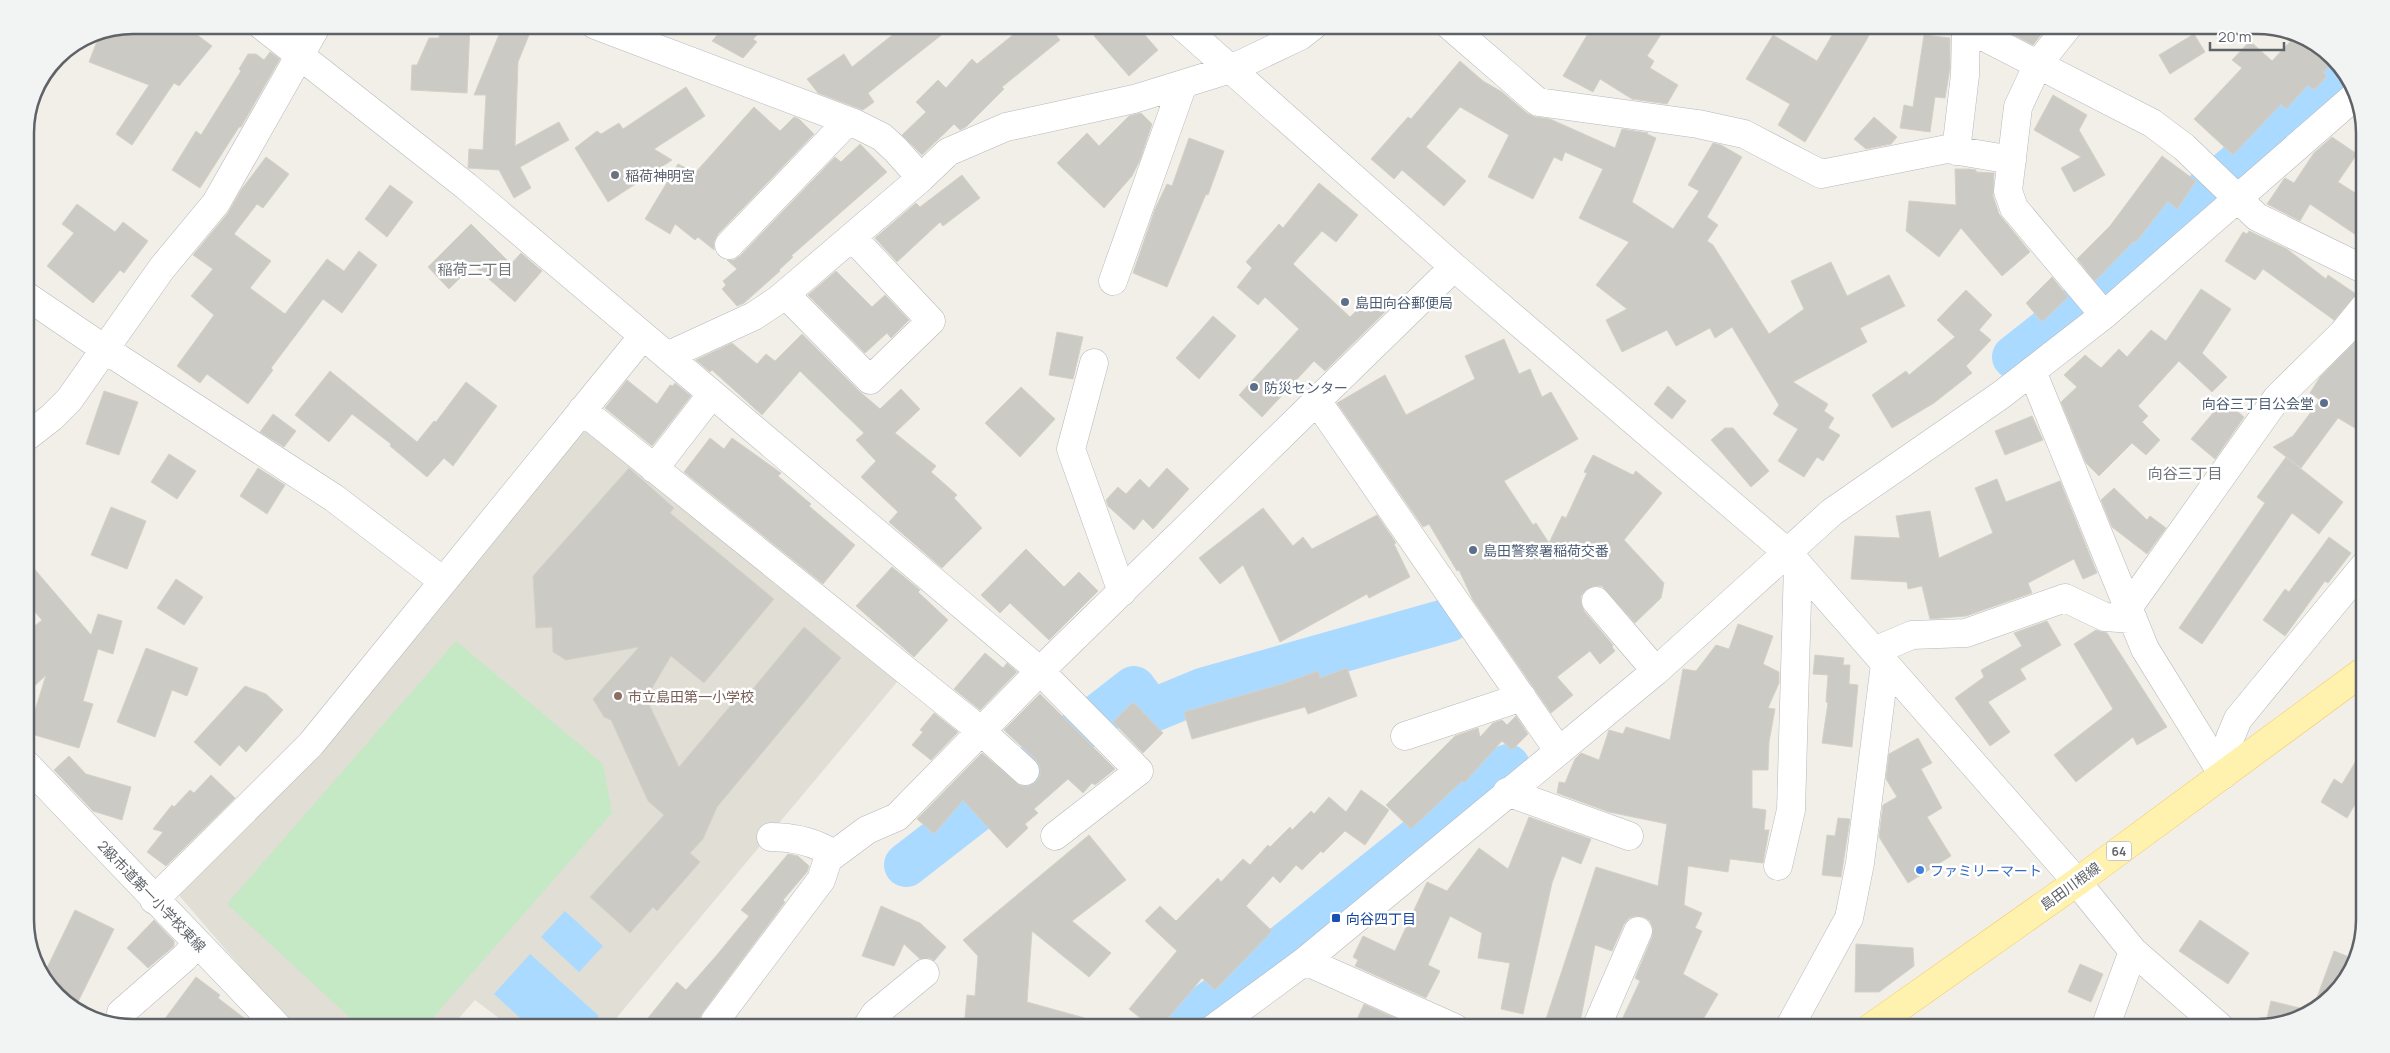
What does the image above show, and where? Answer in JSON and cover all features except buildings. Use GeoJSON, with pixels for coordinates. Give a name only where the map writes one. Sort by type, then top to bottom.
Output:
{"type":"FeatureCollection","features":[{"type":"Feature","properties":{"kind":"main road","name":"島田川根線"},"geometry":{"type":"LineString","coordinates":[[1883,1019],[2077,882],[2356,677]]}},
{"type":"Feature","properties":{"kind":"street"},"geometry":{"type":"LineString","coordinates":[[272,34],[466,186],[1040,670],[1139,771],[1055,836]]}},
{"type":"Feature","properties":{"kind":"street"},"geometry":{"type":"LineString","coordinates":[[34,431],[69,400],[162,268],[216,203],[312,34]]}},
{"type":"Feature","properties":{"kind":"street"},"geometry":{"type":"LineString","coordinates":[[619,34],[848,121],[882,137],[921,178]]}},
{"type":"Feature","properties":{"kind":"street"},"geometry":{"type":"LineString","coordinates":[[1190,34],[1454,267],[1793,559],[2077,882],[2133,951],[2209,1019]]}},
{"type":"Feature","properties":{"kind":"street"},"geometry":{"type":"LineString","coordinates":[[667,356],[754,316],[785,294],[921,178],[948,152],[1006,126],[1134,99],[1231,69],[1303,34]]}},
{"type":"Feature","properties":{"kind":"street"},"geometry":{"type":"LineString","coordinates":[[1459,34],[1538,102],[1698,124],[1744,134],[1821,174],[1947,149],[2012,160]]}},
{"type":"Feature","properties":{"kind":"street"},"geometry":{"type":"LineString","coordinates":[[1956,151],[1965,75],[1965,34]]}},
{"type":"Feature","properties":{"kind":"street"},"geometry":{"type":"LineString","coordinates":[[1980,34],[2152,123],[2184,147],[2237,200],[2257,217],[2356,266]]}},
{"type":"Feature","properties":{"kind":"street"},"geometry":{"type":"LineString","coordinates":[[2062,34],[2038,64],[2018,107],[2008,191],[2014,208],[2104,315]]}},
{"type":"Feature","properties":{"kind":"street"},"geometry":{"type":"LineString","coordinates":[[1113,281],[1183,84]]}},
{"type":"Feature","properties":{"kind":"street"},"geometry":{"type":"LineString","coordinates":[[1226,1019],[1305,961],[1507,792],[1793,559],[1832,512],[2001,395],[2104,315],[2351,100]]}},
{"type":"Feature","properties":{"kind":"street"},"geometry":{"type":"LineString","coordinates":[[729,245],[848,121]]}},
{"type":"Feature","properties":{"kind":"street"},"geometry":{"type":"LineString","coordinates":[[785,294],[870,380],[931,321],[852,238]]}},
{"type":"Feature","properties":{"kind":"street"},"geometry":{"type":"LineString","coordinates":[[717,1019],[821,880],[828,859],[867,830],[897,817],[1040,670],[1454,267]]}},
{"type":"Feature","properties":{"kind":"street"},"geometry":{"type":"LineString","coordinates":[[34,300],[106,350],[334,498],[442,581]]}},
{"type":"Feature","properties":{"kind":"street"},"geometry":{"type":"LineString","coordinates":[[1794,1019],[1849,918],[1860,863],[1880,657],[1912,635],[1966,633],[2065,598],[2104,617],[2131,613],[2276,398],[2343,332],[2356,317]]}},
{"type":"Feature","properties":{"kind":"street"},"geometry":{"type":"LineString","coordinates":[[154,900],[310,744],[643,336]]}},
{"type":"Feature","properties":{"kind":"street"},"geometry":{"type":"LineString","coordinates":[[1094,364],[1071,449],[1122,592]]}},
{"type":"Feature","properties":{"kind":"street"},"geometry":{"type":"LineString","coordinates":[[2032,371],[2145,649],[2223,775]]}},
{"type":"Feature","properties":{"kind":"street"},"geometry":{"type":"LineString","coordinates":[[654,469],[712,394]]}},
{"type":"Feature","properties":{"kind":"street"},"geometry":{"type":"LineString","coordinates":[[1316,401],[1558,750]]}},
{"type":"Feature","properties":{"kind":"street"},"geometry":{"type":"LineString","coordinates":[[582,410],[980,730],[1025,771]]}},
{"type":"Feature","properties":{"kind":"street"},"geometry":{"type":"LineString","coordinates":[[1778,866],[1790,810],[1793,559]]}},
{"type":"Feature","properties":{"kind":"street"},"geometry":{"type":"LineString","coordinates":[[2223,775],[2230,738],[2238,719],[2356,576]]}},
{"type":"Feature","properties":{"kind":"street"},"geometry":{"type":"LineString","coordinates":[[1596,601],[1656,671]]}},
{"type":"Feature","properties":{"kind":"street"},"geometry":{"type":"LineString","coordinates":[[1405,736],[1522,697]]}},
{"type":"Feature","properties":{"kind":"street","name":"2級市道第一小学校東線"},"geometry":{"type":"LineString","coordinates":[[34,773],[154,900],[270,1019]]}},
{"type":"Feature","properties":{"kind":"street"},"geometry":{"type":"LineString","coordinates":[[1507,792],[1629,836]]}},
{"type":"Feature","properties":{"kind":"street"},"geometry":{"type":"LineString","coordinates":[[771,837],[791,837],[813,843],[825,850],[828,859]]}},
{"type":"Feature","properties":{"kind":"street"},"geometry":{"type":"LineString","coordinates":[[1600,1019],[1638,931]]}},
{"type":"Feature","properties":{"kind":"street"},"geometry":{"type":"LineString","coordinates":[[121,1013],[184,958],[197,944]]}},
{"type":"Feature","properties":{"kind":"street"},"geometry":{"type":"LineString","coordinates":[[2108,1019],[2133,951]]}},
{"type":"Feature","properties":{"kind":"street"},"geometry":{"type":"LineString","coordinates":[[1305,961],[1426,1019]]}},
{"type":"Feature","properties":{"kind":"street"},"geometry":{"type":"LineString","coordinates":[[872,1019],[875,1014],[925,973]]}},
{"type":"Feature","properties":{"kind":"shaded area"},"geometry":{"type":"Polygon","coordinates":[[[588,419],[902,676],[616,1019],[500,1019],[475,1000],[458,1019],[286,1019],[177,893],[588,419]]]}},
{"type":"Feature","properties":{"kind":"green space"},"geometry":{"type":"Polygon","coordinates":[[[456,641],[603,764],[612,813],[432,1019],[351,1019],[227,904],[456,641]]]}},
{"type":"Feature","properties":{"kind":"water"},"geometry":{"type":"Polygon","coordinates":[[[565,911],[603,946],[579,972],[541,937],[565,911]]]}},
{"type":"Feature","properties":{"kind":"water"},"geometry":{"type":"Polygon","coordinates":[[[530,954],[599,1016],[596,1019],[521,1019],[494,994],[530,954]]]}},
{"type":"Feature","properties":{"kind":"waterway"},"geometry":{"type":"LineString","coordinates":[[2014,357],[2094,294],[2205,192],[2340,77]]}},
{"type":"Feature","properties":{"kind":"waterway"},"geometry":{"type":"LineString","coordinates":[[906,865],[1134,688],[1151,711],[1202,690],[1449,620]]}},
{"type":"Feature","properties":{"kind":"waterway"},"geometry":{"type":"LineString","coordinates":[[1188,1019],[1239,982],[1508,766]]}},
{"type":"Feature","properties":{"kind":"place","name":"稲荷神明宮"},"geometry":{"type":"Point","coordinates":[615,175]}},
{"type":"Feature","properties":{"kind":"place","name":"島田向谷郵便局"},"geometry":{"type":"Point","coordinates":[1345,302]}},
{"type":"Feature","properties":{"kind":"place","name":"防災センター"},"geometry":{"type":"Point","coordinates":[1254,387]}},
{"type":"Feature","properties":{"kind":"place","name":"向谷三丁目公会堂"},"geometry":{"type":"Point","coordinates":[2324,403]}},
{"type":"Feature","properties":{"kind":"place","name":"島田警察署稲荷交番"},"geometry":{"type":"Point","coordinates":[1473,550]}},
{"type":"Feature","properties":{"kind":"place","name":"市立島田第一小学校"},"geometry":{"type":"Point","coordinates":[618,696]}},
{"type":"Feature","properties":{"kind":"place","name":"ファミリーマート"},"geometry":{"type":"Point","coordinates":[1920,870]}},
{"type":"Feature","properties":{"kind":"place","name":"向谷四丁目"},"geometry":{"type":"Point","coordinates":[1336,918]}},
{"type":"Feature","properties":{"kind":"district","name":"稲荷二丁目"},"geometry":{"type":"Point","coordinates":[475,269]}},
{"type":"Feature","properties":{"kind":"district","name":"向谷三丁目"},"geometry":{"type":"Point","coordinates":[2185,473]}}]}
